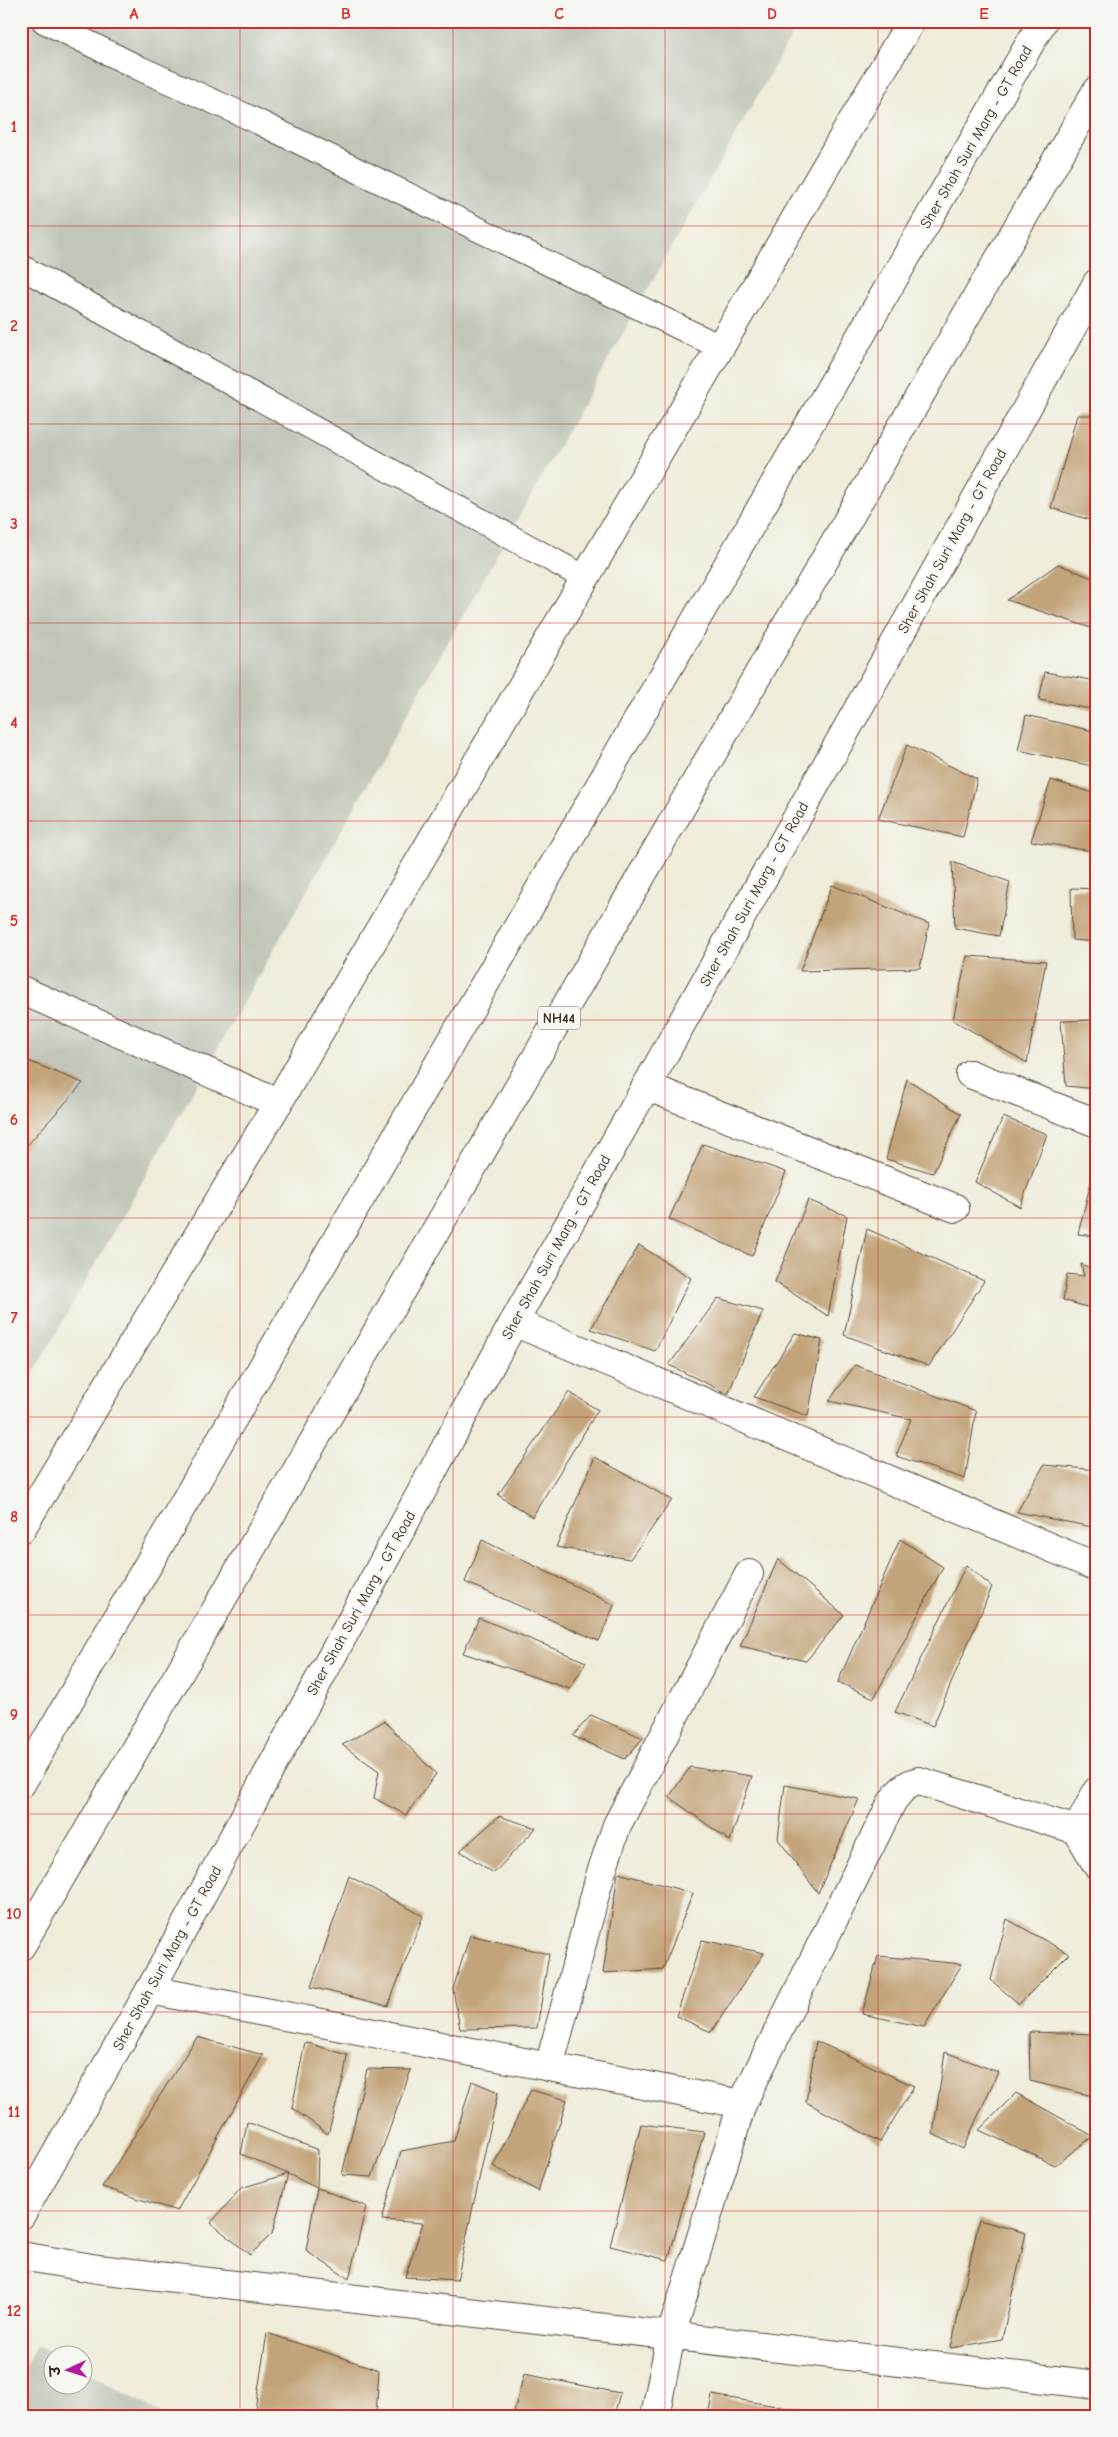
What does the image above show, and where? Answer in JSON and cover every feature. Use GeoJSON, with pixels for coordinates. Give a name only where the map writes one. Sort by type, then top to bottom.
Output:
{"type":"FeatureCollection","features":[{"type":"Feature","properties":{"kind":"main road"},"geometry":{"type":"LineString","coordinates":[[25,1516],[278,1103],[911,21]]}},
{"type":"Feature","properties":{"kind":"main road","name":"Sher Shah Suri Marg - GT Road"},"geometry":{"type":"LineString","coordinates":[[21,1784],[1044,21]]}},
{"type":"Feature","properties":{"kind":"main road","name":"NH44"},"geometry":{"type":"LineString","coordinates":[[21,1946],[1097,90]]}},
{"type":"Feature","properties":{"kind":"main road","name":"Sher Shah Suri Marg - GT Road"},"geometry":{"type":"LineString","coordinates":[[21,2215],[150,1990],[514,1322],[1094,295]]}},
{"type":"Feature","properties":{"kind":"main road"},"geometry":{"type":"LineString","coordinates":[[21,990],[278,1103]]}},
{"type":"Feature","properties":{"kind":"main road"},"geometry":{"type":"LineString","coordinates":[[970,1074],[1097,1123]]}},
{"type":"Feature","properties":{"kind":"main road"},"geometry":{"type":"LineString","coordinates":[[646,1086],[955,1208]]}},
{"type":"Feature","properties":{"kind":"main road"},"geometry":{"type":"LineString","coordinates":[[514,1322],[1097,1567]]}},
{"type":"Feature","properties":{"kind":"main road"},"geometry":{"type":"LineString","coordinates":[[549,2067],[600,1876],[617,1825],[749,1574]]}},
{"type":"Feature","properties":{"kind":"main road"},"geometry":{"type":"LineString","coordinates":[[655,2416],[671,2335],[742,2104],[892,1802],[906,1785],[919,1781],[930,1784],[1077,1830],[1097,1865]]}},
{"type":"Feature","properties":{"kind":"main road"},"geometry":{"type":"LineString","coordinates":[[1077,1830],[1097,1791]]}},
{"type":"Feature","properties":{"kind":"main road"},"geometry":{"type":"LineString","coordinates":[[150,1990],[742,2104]]}},
{"type":"Feature","properties":{"kind":"main road"},"geometry":{"type":"LineString","coordinates":[[21,2256],[98,2270],[671,2335],[1097,2386]]}},
{"type":"Feature","properties":{"kind":"lane"},"geometry":{"type":"LineString","coordinates":[[44,21],[139,68],[248,117],[720,347]]}},
{"type":"Feature","properties":{"kind":"lane"},"geometry":{"type":"LineString","coordinates":[[21,267],[585,578]]}},
{"type":"Feature","properties":{"kind":"shaded area"},"geometry":{"type":"Polygon","coordinates":[[[21,21],[800,21],[21,1395],[21,21]]]}},
{"type":"Feature","properties":{"kind":"shaded area"},"geometry":{"type":"Polygon","coordinates":[[[37,2345],[42,2348],[42,2394],[92,2394],[92,2375],[166,2416],[21,2416],[21,2371],[37,2345]]]}},
{"type":"Feature","properties":{"kind":"building"},"geometry":{"type":"Polygon","coordinates":[[[1077,415],[1097,415],[1097,522],[1051,508],[1077,415]]]}},
{"type":"Feature","properties":{"kind":"building"},"geometry":{"type":"Polygon","coordinates":[[[1058,564],[1097,580],[1097,630],[1007,600],[1058,564]]]}},
{"type":"Feature","properties":{"kind":"building"},"geometry":{"type":"Polygon","coordinates":[[[1045,672],[1097,681],[1097,710],[1039,700],[1045,672]]]}},
{"type":"Feature","properties":{"kind":"building"},"geometry":{"type":"Polygon","coordinates":[[[1026,715],[1097,732],[1097,767],[1018,750],[1026,715]]]}},
{"type":"Feature","properties":{"kind":"building"},"geometry":{"type":"Polygon","coordinates":[[[907,745],[977,779],[963,837],[878,819],[907,745]]]}},
{"type":"Feature","properties":{"kind":"building"},"geometry":{"type":"Polygon","coordinates":[[[1051,780],[1097,794],[1097,852],[1031,841],[1051,780]]]}},
{"type":"Feature","properties":{"kind":"building"},"geometry":{"type":"Polygon","coordinates":[[[952,862],[1010,882],[999,936],[955,928],[952,862]]]}},
{"type":"Feature","properties":{"kind":"building"},"geometry":{"type":"Polygon","coordinates":[[[832,885],[929,924],[920,968],[800,971],[832,885]]]}},
{"type":"Feature","properties":{"kind":"building"},"geometry":{"type":"Polygon","coordinates":[[[1071,888],[1097,889],[1097,942],[1072,940],[1071,888]]]}},
{"type":"Feature","properties":{"kind":"building"},"geometry":{"type":"Polygon","coordinates":[[[967,956],[1046,961],[1027,1063],[953,1020],[967,956]]]}},
{"type":"Feature","properties":{"kind":"building"},"geometry":{"type":"Polygon","coordinates":[[[1097,1020],[1097,1089],[1066,1086],[1061,1021],[1097,1020]]]}},
{"type":"Feature","properties":{"kind":"building"},"geometry":{"type":"Polygon","coordinates":[[[21,1058],[83,1083],[21,1152],[21,1058]]]}},
{"type":"Feature","properties":{"kind":"building"},"geometry":{"type":"Polygon","coordinates":[[[907,1079],[961,1114],[933,1173],[886,1159],[907,1079]]]}},
{"type":"Feature","properties":{"kind":"building"},"geometry":{"type":"Polygon","coordinates":[[[1003,1117],[1047,1134],[1020,1207],[975,1182],[1003,1117]]]}},
{"type":"Feature","properties":{"kind":"building"},"geometry":{"type":"Polygon","coordinates":[[[703,1144],[786,1172],[752,1256],[669,1219],[703,1144]]]}},
{"type":"Feature","properties":{"kind":"building"},"geometry":{"type":"Polygon","coordinates":[[[1096,1162],[1097,1236],[1078,1234],[1096,1162]]]}},
{"type":"Feature","properties":{"kind":"building"},"geometry":{"type":"Polygon","coordinates":[[[808,1200],[847,1216],[828,1316],[775,1282],[808,1200]]]}},
{"type":"Feature","properties":{"kind":"building"},"geometry":{"type":"Polygon","coordinates":[[[867,1229],[984,1281],[929,1366],[844,1335],[867,1229]]]}},
{"type":"Feature","properties":{"kind":"building"},"geometry":{"type":"Polygon","coordinates":[[[639,1245],[691,1278],[655,1351],[591,1329],[639,1245]]]}},
{"type":"Feature","properties":{"kind":"building"},"geometry":{"type":"Polygon","coordinates":[[[1081,1264],[1097,1271],[1097,1310],[1063,1300],[1067,1274],[1084,1276],[1081,1264]]]}},
{"type":"Feature","properties":{"kind":"building"},"geometry":{"type":"Polygon","coordinates":[[[718,1298],[763,1311],[728,1394],[669,1365],[718,1298]]]}},
{"type":"Feature","properties":{"kind":"building"},"geometry":{"type":"Polygon","coordinates":[[[795,1333],[822,1340],[808,1416],[754,1397],[795,1333]]]}},
{"type":"Feature","properties":{"kind":"building"},"geometry":{"type":"Polygon","coordinates":[[[855,1365],[976,1411],[965,1479],[896,1456],[911,1419],[829,1401],[855,1365]]]}},
{"type":"Feature","properties":{"kind":"building"},"geometry":{"type":"Polygon","coordinates":[[[569,1392],[598,1410],[532,1517],[498,1495],[569,1392]]]}},
{"type":"Feature","properties":{"kind":"building"},"geometry":{"type":"Polygon","coordinates":[[[595,1457],[672,1500],[630,1559],[556,1547],[595,1457]]]}},
{"type":"Feature","properties":{"kind":"building"},"geometry":{"type":"Polygon","coordinates":[[[1044,1465],[1097,1470],[1097,1528],[1017,1512],[1044,1465]]]}},
{"type":"Feature","properties":{"kind":"building"},"geometry":{"type":"Polygon","coordinates":[[[900,1539],[943,1567],[874,1698],[838,1682],[900,1539]]]}},
{"type":"Feature","properties":{"kind":"building"},"geometry":{"type":"Polygon","coordinates":[[[482,1540],[614,1605],[599,1641],[465,1582],[482,1540]]]}},
{"type":"Feature","properties":{"kind":"building"},"geometry":{"type":"Polygon","coordinates":[[[778,1559],[844,1615],[806,1661],[740,1646],[778,1559]]]}},
{"type":"Feature","properties":{"kind":"building"},"geometry":{"type":"Polygon","coordinates":[[[966,1565],[992,1587],[933,1726],[895,1712],[966,1565]]]}},
{"type":"Feature","properties":{"kind":"building"},"geometry":{"type":"Polygon","coordinates":[[[479,1618],[586,1662],[570,1689],[463,1653],[479,1618]]]}},
{"type":"Feature","properties":{"kind":"building"},"geometry":{"type":"Polygon","coordinates":[[[591,1715],[643,1738],[625,1759],[573,1736],[591,1715]]]}},
{"type":"Feature","properties":{"kind":"building"},"geometry":{"type":"Polygon","coordinates":[[[384,1721],[436,1774],[406,1815],[374,1798],[379,1771],[342,1745],[384,1721]]]}},
{"type":"Feature","properties":{"kind":"building"},"geometry":{"type":"Polygon","coordinates":[[[690,1767],[752,1776],[730,1841],[669,1797],[690,1767]]]}},
{"type":"Feature","properties":{"kind":"building"},"geometry":{"type":"Polygon","coordinates":[[[785,1785],[859,1799],[818,1893],[778,1839],[785,1785]]]}},
{"type":"Feature","properties":{"kind":"building"},"geometry":{"type":"Polygon","coordinates":[[[499,1816],[536,1828],[494,1873],[460,1851],[499,1816]]]}},
{"type":"Feature","properties":{"kind":"building"},"geometry":{"type":"Polygon","coordinates":[[[618,1873],[693,1893],[663,1969],[603,1973],[618,1873]]]}},
{"type":"Feature","properties":{"kind":"building"},"geometry":{"type":"Polygon","coordinates":[[[349,1876],[423,1916],[388,2006],[311,1987],[349,1876]]]}},
{"type":"Feature","properties":{"kind":"building"},"geometry":{"type":"Polygon","coordinates":[[[1007,1919],[1069,1954],[1019,2004],[991,1980],[1007,1919]]]}},
{"type":"Feature","properties":{"kind":"building"},"geometry":{"type":"Polygon","coordinates":[[[470,1935],[549,1954],[537,2028],[460,2029],[453,1989],[470,1935]]]}},
{"type":"Feature","properties":{"kind":"building"},"geometry":{"type":"Polygon","coordinates":[[[702,1940],[764,1953],[711,2032],[676,2016],[702,1940]]]}},
{"type":"Feature","properties":{"kind":"building"},"geometry":{"type":"Polygon","coordinates":[[[878,1956],[962,1964],[924,2027],[862,2014],[878,1956]]]}},
{"type":"Feature","properties":{"kind":"building"},"geometry":{"type":"Polygon","coordinates":[[[1029,2032],[1097,2034],[1097,2097],[1030,2081],[1029,2032]]]}},
{"type":"Feature","properties":{"kind":"building"},"geometry":{"type":"Polygon","coordinates":[[[197,2037],[263,2055],[177,2211],[102,2187],[197,2037]]]}},
{"type":"Feature","properties":{"kind":"building"},"geometry":{"type":"Polygon","coordinates":[[[816,2041],[914,2086],[880,2142],[806,2102],[816,2041]]]}},
{"type":"Feature","properties":{"kind":"building"},"geometry":{"type":"Polygon","coordinates":[[[305,2042],[347,2055],[344,2076],[328,2134],[292,2108],[305,2042]]]}},
{"type":"Feature","properties":{"kind":"building"},"geometry":{"type":"Polygon","coordinates":[[[945,2052],[998,2072],[963,2149],[933,2134],[945,2052]]]}},
{"type":"Feature","properties":{"kind":"building"},"geometry":{"type":"Polygon","coordinates":[[[367,2069],[411,2070],[372,2177],[342,2175],[367,2069]]]}},
{"type":"Feature","properties":{"kind":"building"},"geometry":{"type":"Polygon","coordinates":[[[472,2081],[498,2092],[457,2280],[405,2277],[423,2223],[382,2220],[401,2151],[454,2141],[472,2081]]]}},
{"type":"Feature","properties":{"kind":"building"},"geometry":{"type":"Polygon","coordinates":[[[531,2090],[567,2100],[538,2191],[493,2166],[531,2090]]]}},
{"type":"Feature","properties":{"kind":"building"},"geometry":{"type":"Polygon","coordinates":[[[1016,2093],[1093,2136],[1055,2165],[979,2130],[1016,2093]]]}},
{"type":"Feature","properties":{"kind":"building"},"geometry":{"type":"Polygon","coordinates":[[[247,2122],[318,2150],[317,2188],[241,2154],[247,2122]]]}},
{"type":"Feature","properties":{"kind":"building"},"geometry":{"type":"Polygon","coordinates":[[[641,2124],[704,2132],[668,2260],[610,2246],[641,2124]]]}},
{"type":"Feature","properties":{"kind":"building"},"geometry":{"type":"Polygon","coordinates":[[[288,2174],[272,2234],[250,2255],[211,2223],[241,2188],[288,2174]]]}},
{"type":"Feature","properties":{"kind":"building"},"geometry":{"type":"Polygon","coordinates":[[[317,2188],[366,2206],[349,2279],[306,2251],[317,2188]]]}},
{"type":"Feature","properties":{"kind":"building"},"geometry":{"type":"Polygon","coordinates":[[[979,2220],[1026,2233],[1002,2339],[951,2348],[979,2220]]]}},
{"type":"Feature","properties":{"kind":"building"},"geometry":{"type":"Polygon","coordinates":[[[267,2333],[379,2370],[376,2416],[254,2416],[267,2333]]]}},
{"type":"Feature","properties":{"kind":"building"},"geometry":{"type":"Polygon","coordinates":[[[524,2374],[620,2393],[614,2416],[513,2416],[524,2374]]]}},
{"type":"Feature","properties":{"kind":"building"},"geometry":{"type":"Polygon","coordinates":[[[712,2395],[828,2415],[828,2416],[708,2416],[712,2395]]]}}]}
